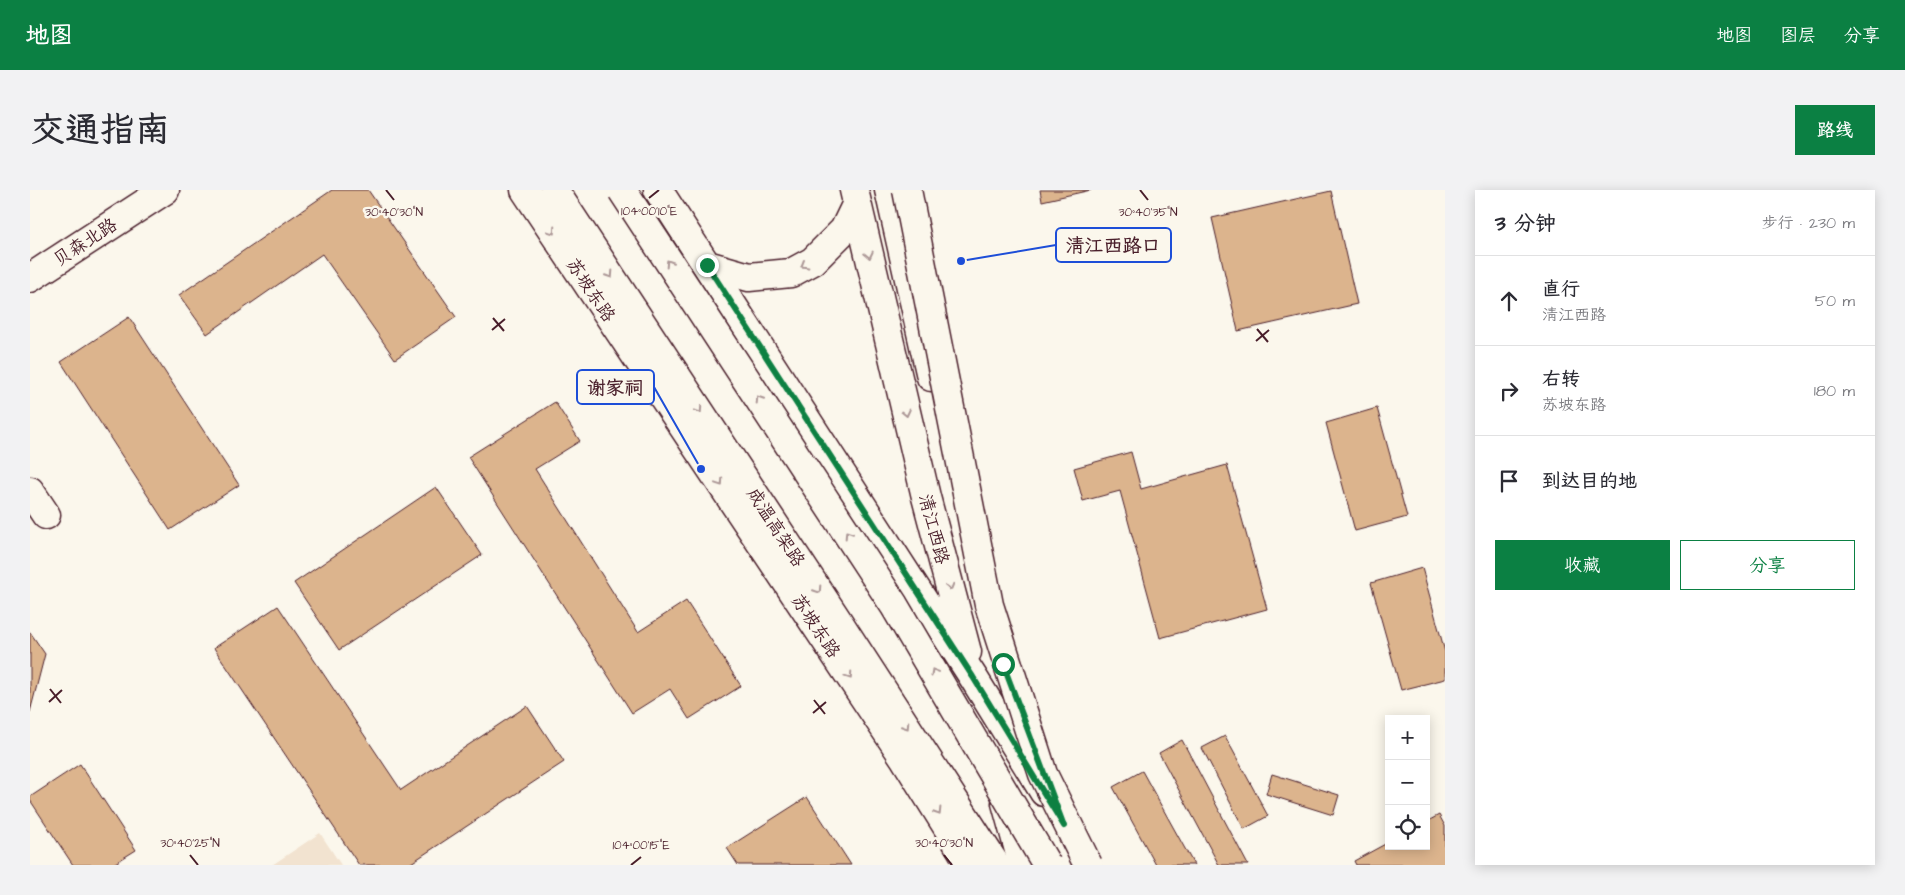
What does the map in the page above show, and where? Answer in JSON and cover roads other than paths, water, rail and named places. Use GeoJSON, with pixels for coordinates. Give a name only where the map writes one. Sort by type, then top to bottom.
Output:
{"type":"FeatureCollection","features":[{"type":"Feature","properties":{"kind":"main road","name":"贝森北路"},"geometry":{"type":"LineString","coordinates":[[30,278],[164,190]]}},
{"type":"Feature","properties":{"kind":"main road","name":"苏坡东路"},"geometry":{"type":"LineString","coordinates":[[525,190],[904,758],[971,865]]}},
{"type":"Feature","properties":{"kind":"main road","name":"成温高架路"},"geometry":{"type":"LineString","coordinates":[[554,190],[996,865]]}},
{"type":"Feature","properties":{"kind":"main road"},"geometry":{"type":"LineString","coordinates":[[622,190],[894,605],[1048,865]]}},
{"type":"Feature","properties":{"kind":"main road"},"geometry":{"type":"LineString","coordinates":[[658,190],[973,677],[1087,865]]}},
{"type":"Feature","properties":{"kind":"main road","name":"清江西路"},"geometry":{"type":"LineString","coordinates":[[888,190],[978,584],[1003,664],[1064,826]]}},
{"type":"Feature","properties":{"kind":"main road"},"geometry":{"type":"LineString","coordinates":[[907,190],[989,605],[1043,774],[1087,865]]}},
{"type":"Feature","properties":{"kind":"main road"},"geometry":{"type":"LineString","coordinates":[[707,265],[749,277],[791,273],[813,261],[844,230],[856,196]]}},
{"type":"Feature","properties":{"kind":"main road","name":"清江西路"},"geometry":{"type":"LineString","coordinates":[[856,196],[926,496],[1023,865]]}},
{"type":"Feature","properties":{"kind":"main road"},"geometry":{"type":"LineString","coordinates":[[30,491],[46,515]]}},
{"type":"Feature","properties":{"kind":"place","name":"清江西路口"},"geometry":{"type":"Point","coordinates":[961,261]}},
{"type":"Feature","properties":{"kind":"place","name":"谢家祠"},"geometry":{"type":"Point","coordinates":[701,469]}}]}
